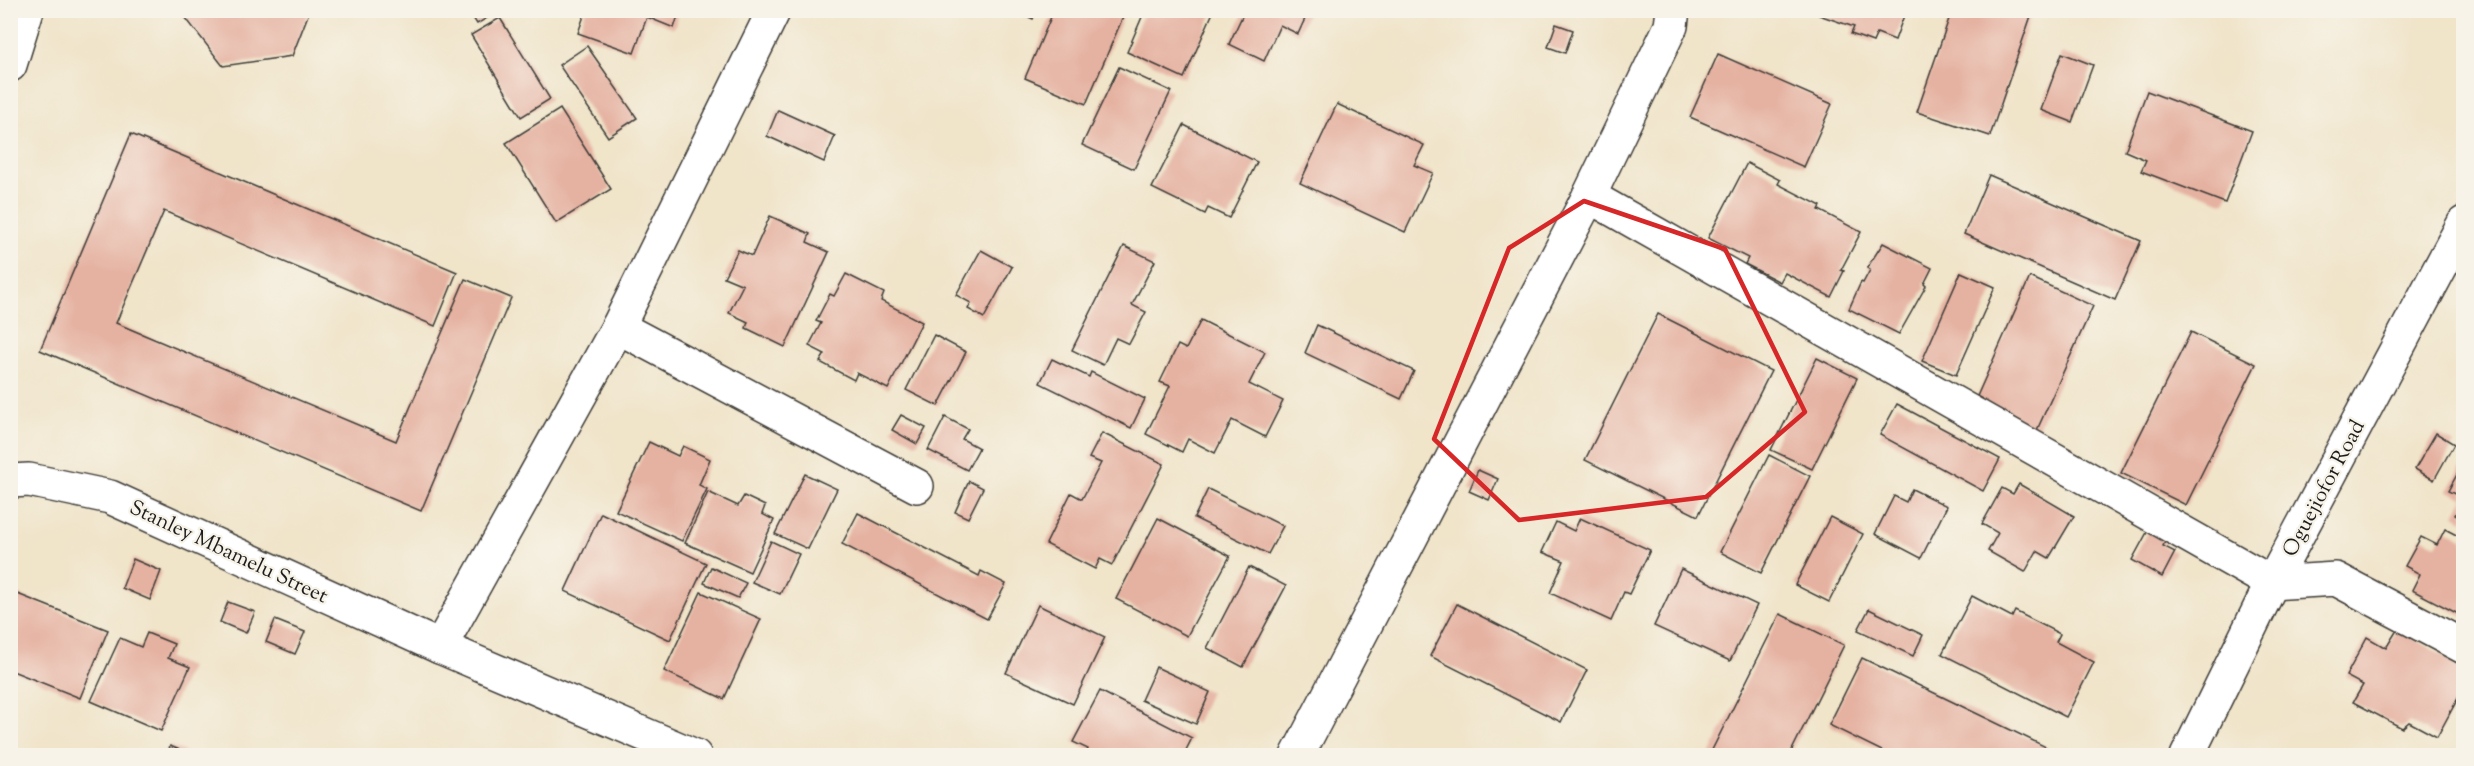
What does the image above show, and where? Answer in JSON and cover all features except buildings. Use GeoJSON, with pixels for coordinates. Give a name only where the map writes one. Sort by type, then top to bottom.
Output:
{"type":"FeatureCollection","features":[{"type":"Feature","properties":{"kind":"street"},"geometry":{"type":"LineString","coordinates":[[10,65],[27,10]]}},
{"type":"Feature","properties":{"kind":"street"},"geometry":{"type":"LineString","coordinates":[[440,647],[618,327],[774,10]]}},
{"type":"Feature","properties":{"kind":"street"},"geometry":{"type":"LineString","coordinates":[[1297,756],[1589,196],[1671,26],[1673,10]]}},
{"type":"Feature","properties":{"kind":"street"},"geometry":{"type":"LineString","coordinates":[[1589,196],[2272,583],[2336,579],[2463,647]]}},
{"type":"Feature","properties":{"kind":"street","name":"Oguejiofor Road"},"geometry":{"type":"LineString","coordinates":[[2187,756],[2272,583],[2463,223]]}},
{"type":"Feature","properties":{"kind":"street"},"geometry":{"type":"LineString","coordinates":[[618,327],[917,486]]}},
{"type":"Feature","properties":{"kind":"street","name":"Stanley Mbamelu Street"},"geometry":{"type":"LineString","coordinates":[[10,481],[28,480],[110,496],[440,647],[695,756]]}},
{"type":"Feature","properties":{"kind":"highlighted area"},"geometry":{"type":"Polygon","coordinates":[[[1584,201],[1725,249],[1805,412],[1706,497],[1519,520],[1434,439],[1509,248],[1584,201]]]}}]}
